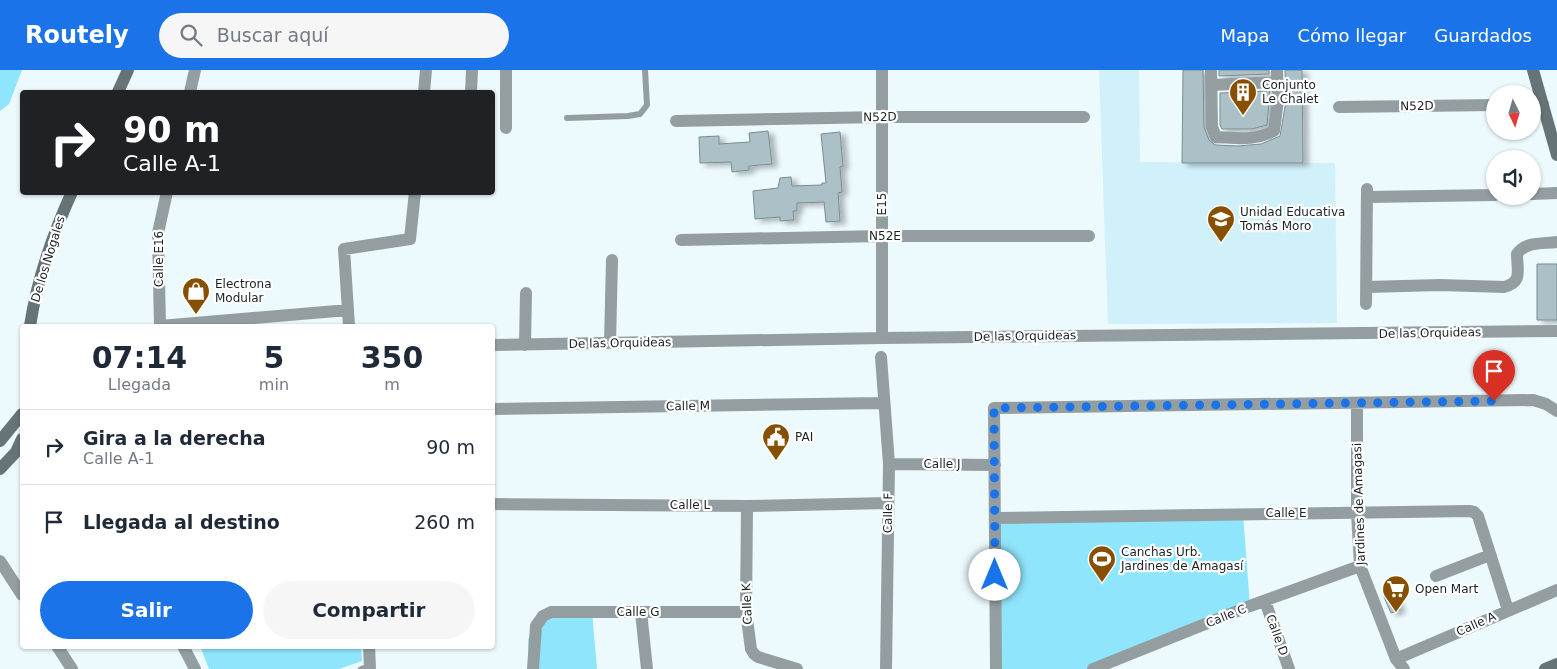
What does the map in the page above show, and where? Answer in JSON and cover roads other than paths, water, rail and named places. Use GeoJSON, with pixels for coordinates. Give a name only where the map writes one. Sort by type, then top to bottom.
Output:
{"type":"FeatureCollection","features":[{"type":"Feature","properties":{"kind":"street"},"geometry":{"type":"LineString","coordinates":[[119,90],[128,70]]}},
{"type":"Feature","properties":{"kind":"street"},"geometry":{"type":"LineString","coordinates":[[190,90],[195,70]]}},
{"type":"Feature","properties":{"kind":"street"},"geometry":{"type":"LineString","coordinates":[[424,90],[426,70]]}},
{"type":"Feature","properties":{"kind":"street"},"geometry":{"type":"LineString","coordinates":[[471,90],[472,70]]}},
{"type":"Feature","properties":{"kind":"street"},"geometry":{"type":"LineString","coordinates":[[506,70],[506,128]]}},
{"type":"Feature","properties":{"kind":"street","name":"E15"},"geometry":{"type":"LineString","coordinates":[[882,70],[882,338]]}},
{"type":"Feature","properties":{"kind":"street"},"geometry":{"type":"LineString","coordinates":[[1211,70],[1211,85],[1212,127],[1216,137],[1261,137],[1274,131],[1278,76],[1211,85]]}},
{"type":"Feature","properties":{"kind":"street"},"geometry":{"type":"LineString","coordinates":[[1533,70],[1535,85]]}},
{"type":"Feature","properties":{"kind":"street","name":"N52D"},"geometry":{"type":"LineString","coordinates":[[1338,108],[1486,105]]}},
{"type":"Feature","properties":{"kind":"street"},"geometry":{"type":"LineString","coordinates":[[1541,112],[1557,155]]}},
{"type":"Feature","properties":{"kind":"street","name":"N52D"},"geometry":{"type":"LineString","coordinates":[[676,121],[882,117],[1084,117]]}},
{"type":"Feature","properties":{"kind":"street"},"geometry":{"type":"LineString","coordinates":[[1366,304],[1367,193],[1486,194]]}},
{"type":"Feature","properties":{"kind":"street"},"geometry":{"type":"LineString","coordinates":[[1541,194],[1557,193]]}},
{"type":"Feature","properties":{"kind":"street","name":"De los Nogales"},"geometry":{"type":"LineString","coordinates":[[30,324],[35,293],[55,229],[71,195]]}},
{"type":"Feature","properties":{"kind":"street","name":"Calle E16"},"geometry":{"type":"LineString","coordinates":[[160,324],[158,233],[166,195]]}},
{"type":"Feature","properties":{"kind":"street"},"geometry":{"type":"LineString","coordinates":[[349,324],[344,249],[410,239],[415,195]]}},
{"type":"Feature","properties":{"kind":"street","name":"N52E"},"geometry":{"type":"LineString","coordinates":[[681,240],[882,236],[1089,236]]}},
{"type":"Feature","properties":{"kind":"street"},"geometry":{"type":"LineString","coordinates":[[1367,287],[1440,285],[1504,287],[1514,284],[1517,280],[1517,254],[1519,250],[1526,245],[1557,242]]}},
{"type":"Feature","properties":{"kind":"street"},"geometry":{"type":"LineString","coordinates":[[610,343],[612,260]]}},
{"type":"Feature","properties":{"kind":"street"},"geometry":{"type":"LineString","coordinates":[[525,345],[526,293]]}},
{"type":"Feature","properties":{"kind":"street"},"geometry":{"type":"LineString","coordinates":[[184,324],[348,310]]}},
{"type":"Feature","properties":{"kind":"street","name":"De las Orquideas"},"geometry":{"type":"LineString","coordinates":[[495,345],[882,338],[1557,331]]}},
{"type":"Feature","properties":{"kind":"street","name":"Calle F"},"geometry":{"type":"LineString","coordinates":[[881,357],[888,464],[886,669]]}},
{"type":"Feature","properties":{"kind":"street"},"geometry":{"type":"LineString","coordinates":[[996,669],[994,408],[1533,400],[1546,404],[1557,411]]}},
{"type":"Feature","properties":{"kind":"street","name":"Calle M"},"geometry":{"type":"LineString","coordinates":[[495,409],[883,403]]}},
{"type":"Feature","properties":{"kind":"street","name":"Jardines de Amagasi"},"geometry":{"type":"LineString","coordinates":[[1357,403],[1357,513],[1360,566],[1398,666]]}},
{"type":"Feature","properties":{"kind":"street"},"geometry":{"type":"LineString","coordinates":[[0,441],[20,416]]}},
{"type":"Feature","properties":{"kind":"street"},"geometry":{"type":"LineString","coordinates":[[0,469],[16,452],[20,443]]}},
{"type":"Feature","properties":{"kind":"street","name":"Calle J"},"geometry":{"type":"LineString","coordinates":[[888,464],[995,465]]}},
{"type":"Feature","properties":{"kind":"street","name":"Calle L"},"geometry":{"type":"LineString","coordinates":[[495,504],[747,506],[888,503]]}},
{"type":"Feature","properties":{"kind":"street","name":"Calle K"},"geometry":{"type":"LineString","coordinates":[[747,506],[746,612],[751,649],[758,657],[797,669]]}},
{"type":"Feature","properties":{"kind":"street","name":"Calle E"},"geometry":{"type":"LineString","coordinates":[[994,518],[1474,512],[1478,516],[1508,610]]}},
{"type":"Feature","properties":{"kind":"street"},"geometry":{"type":"LineString","coordinates":[[1436,576],[1490,555]]}},
{"type":"Feature","properties":{"kind":"street"},"geometry":{"type":"LineString","coordinates":[[0,561],[20,592]]}},
{"type":"Feature","properties":{"kind":"street","name":"Calle C"},"geometry":{"type":"LineString","coordinates":[[1093,669],[1265,601],[1360,566]]}},
{"type":"Feature","properties":{"kind":"street","name":"Calle A"},"geometry":{"type":"LineString","coordinates":[[1398,666],[1508,610],[1557,590]]}},
{"type":"Feature","properties":{"kind":"street","name":"Calle D"},"geometry":{"type":"LineString","coordinates":[[1265,601],[1289,669]]}},
{"type":"Feature","properties":{"kind":"street","name":"Calle G"},"geometry":{"type":"LineString","coordinates":[[533,669],[536,626],[543,616],[551,612],[746,612]]}},
{"type":"Feature","properties":{"kind":"street"},"geometry":{"type":"LineString","coordinates":[[641,612],[647,669]]}},
{"type":"Feature","properties":{"kind":"street"},"geometry":{"type":"LineString","coordinates":[[59,649],[72,669]]}},
{"type":"Feature","properties":{"kind":"street"},"geometry":{"type":"LineString","coordinates":[[184,649],[194,669]]}},
{"type":"Feature","properties":{"kind":"street"},"geometry":{"type":"LineString","coordinates":[[367,668],[369,649]]}},
{"type":"Feature","properties":{"kind":"street"},"geometry":{"type":"LineString","coordinates":[[1546,669],[1557,664]]}},
{"type":"Feature","properties":{"kind":"lane"},"geometry":{"type":"LineString","coordinates":[[567,118],[640,114],[646,105],[644,70]]}},
{"type":"Feature","properties":{"kind":"place","name":"Conjunto Le Chalet"},"geometry":{"type":"Point","coordinates":[1243,116]}},
{"type":"Feature","properties":{"kind":"place","name":"Unidad Educativa Tomás Moro"},"geometry":{"type":"Point","coordinates":[1221,243]}},
{"type":"Feature","properties":{"kind":"place","name":"Electrona Modular"},"geometry":{"type":"Point","coordinates":[196,315]}},
{"type":"Feature","properties":{"kind":"place","name":"PAI"},"geometry":{"type":"Point","coordinates":[776,461]}},
{"type":"Feature","properties":{"kind":"place","name":"Canchas Urb. Jardines de Amagasí"},"geometry":{"type":"Point","coordinates":[1102,583]}},
{"type":"Feature","properties":{"kind":"place","name":"Open Mart"},"geometry":{"type":"Point","coordinates":[1396,613]}}]}
